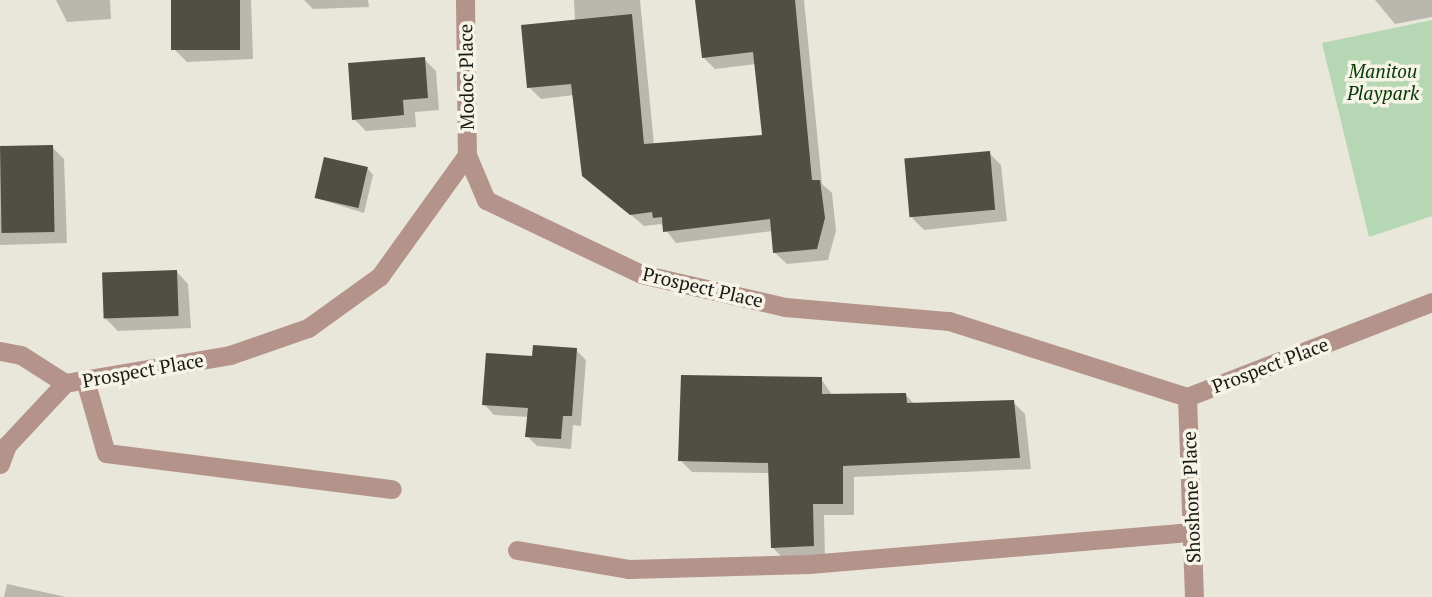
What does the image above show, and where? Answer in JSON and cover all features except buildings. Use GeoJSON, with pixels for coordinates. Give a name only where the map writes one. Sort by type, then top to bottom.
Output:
{"type":"FeatureCollection","features":[{"type":"Feature","properties":{"kind":"street","name":"Modoc Place"},"geometry":{"type":"LineString","coordinates":[[465,0],[467,155]]}},
{"type":"Feature","properties":{"kind":"street","name":"Prospect Place"},"geometry":{"type":"LineString","coordinates":[[0,351],[21,355],[65,383],[230,355],[308,328],[380,276],[467,155]]}},
{"type":"Feature","properties":{"kind":"street","name":"Prospect Place"},"geometry":{"type":"LineString","coordinates":[[467,155],[486,200],[641,274],[785,307],[949,321],[1187,397],[1432,302]]}},
{"type":"Feature","properties":{"kind":"street"},"geometry":{"type":"LineString","coordinates":[[85,380],[106,453],[392,489]]}},
{"type":"Feature","properties":{"kind":"street"},"geometry":{"type":"LineString","coordinates":[[0,464],[7,444],[65,383]]}},
{"type":"Feature","properties":{"kind":"street","name":"Shoshone Place"},"geometry":{"type":"LineString","coordinates":[[1187,397],[1194,597]]}},
{"type":"Feature","properties":{"kind":"street"},"geometry":{"type":"LineString","coordinates":[[517,550],[629,569],[889,558],[1192,532]]}},
{"type":"Feature","properties":{"kind":"green space","name":"Manitou Playpark"},"geometry":{"type":"Polygon","coordinates":[[[1432,20],[1432,216],[1369,237],[1322,43],[1432,20]]]}}]}
